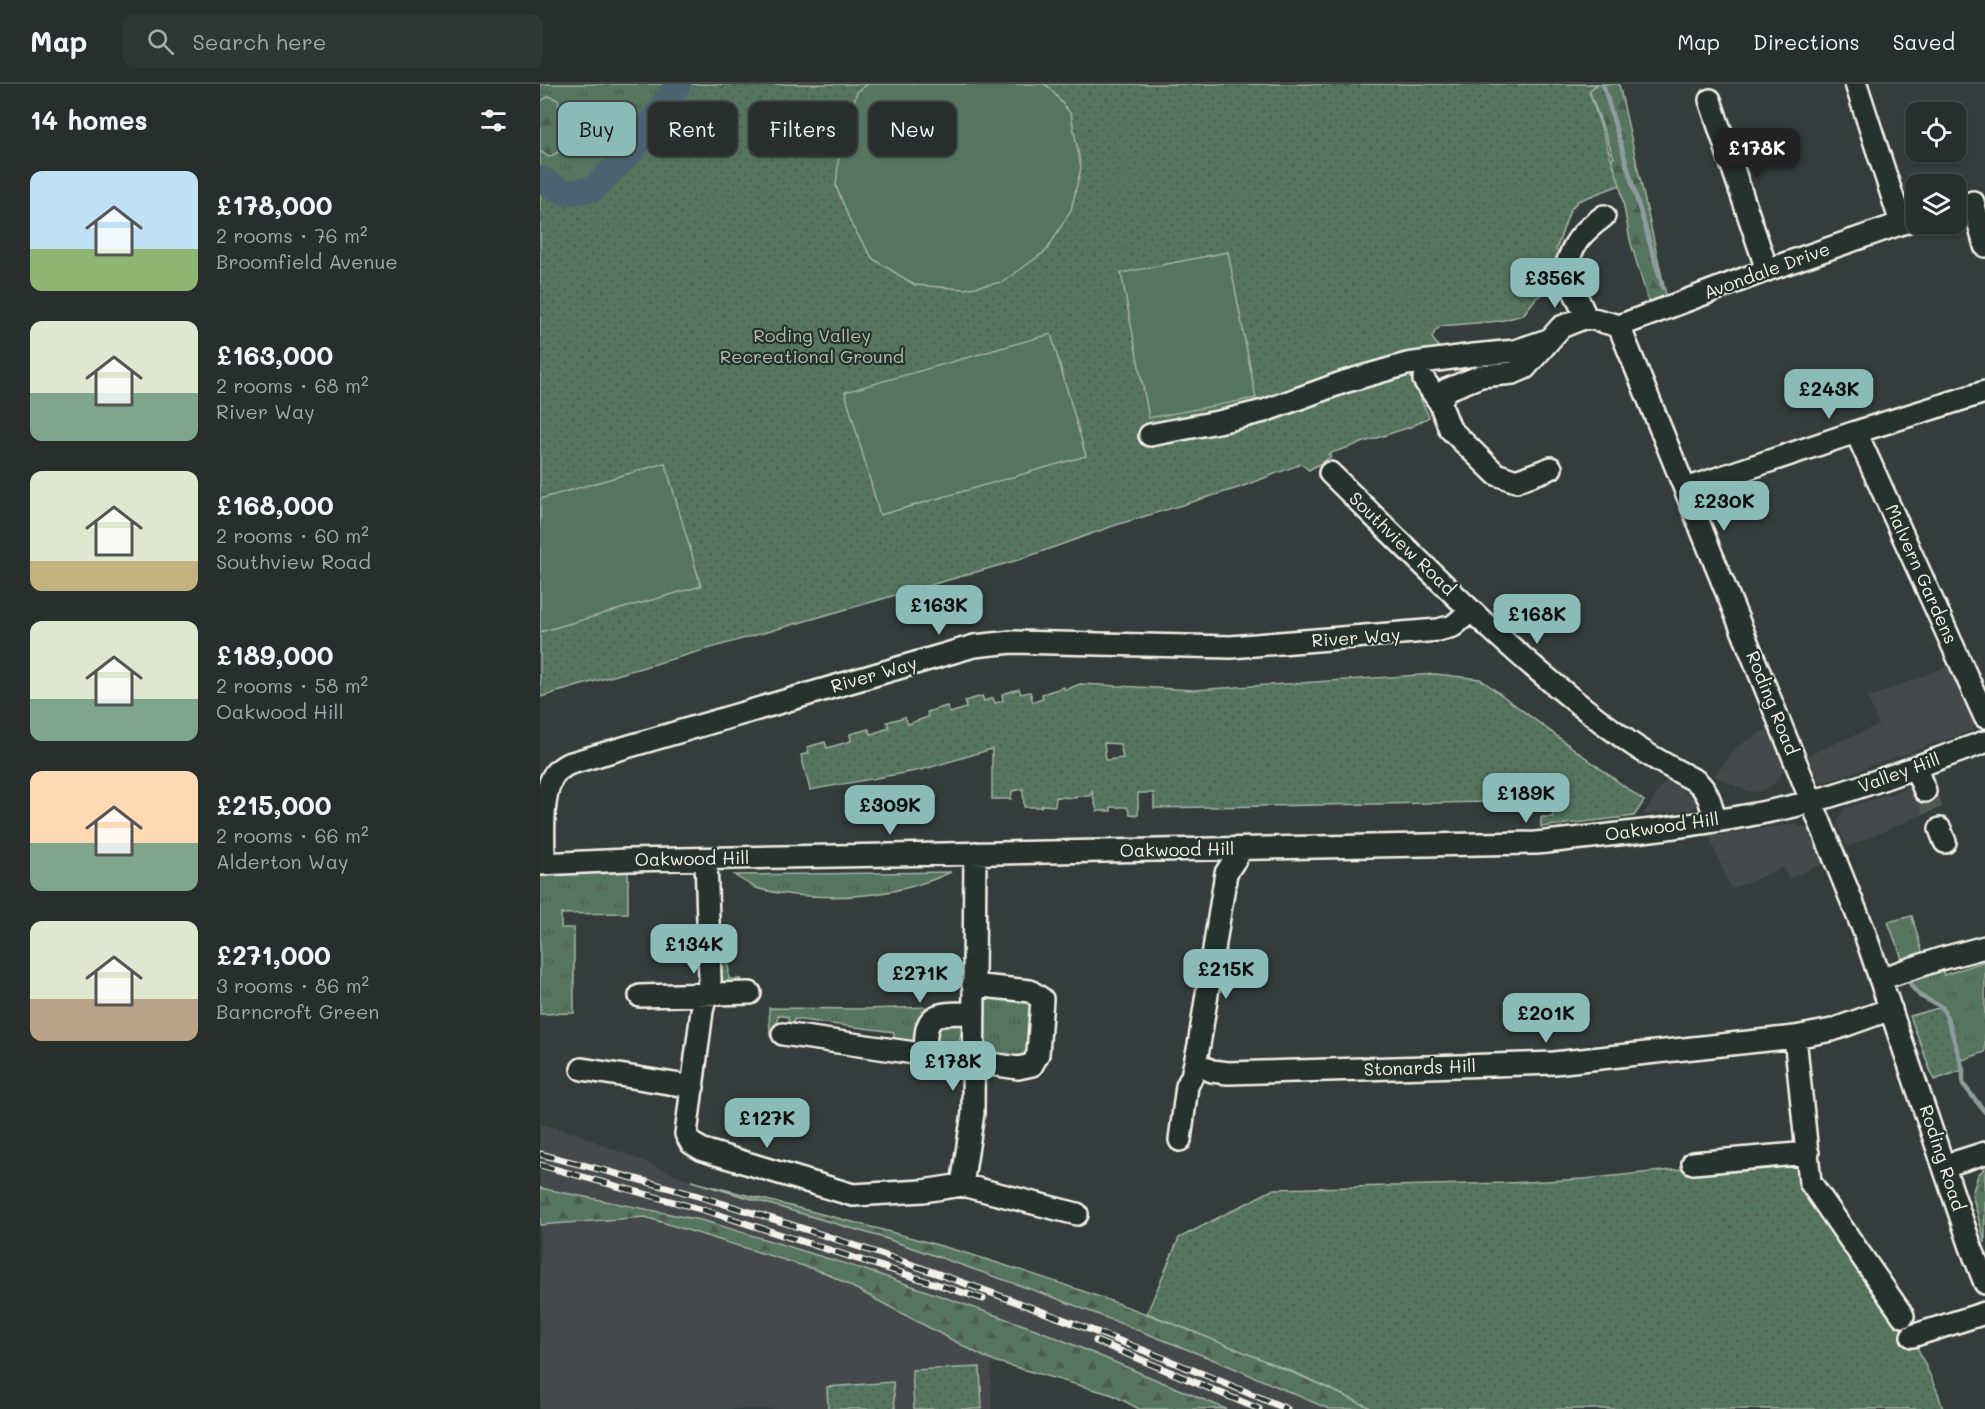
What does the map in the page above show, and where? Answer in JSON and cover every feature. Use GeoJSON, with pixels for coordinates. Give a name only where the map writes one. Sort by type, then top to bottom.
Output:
{"type":"FeatureCollection","features":[{"type":"Feature","properties":{"kind":"street"},"geometry":{"type":"LineString","coordinates":[[1856,84],[1906,213]]}},
{"type":"Feature","properties":{"kind":"street"},"geometry":{"type":"LineString","coordinates":[[1710,100],[1767,270]]}},
{"type":"Feature","properties":{"kind":"street"},"geometry":{"type":"LineString","coordinates":[[1971,202],[1985,246]]}},
{"type":"Feature","properties":{"kind":"street"},"geometry":{"type":"LineString","coordinates":[[1586,318],[1565,271],[1574,244],[1586,230],[1604,216]]}},
{"type":"Feature","properties":{"kind":"street","name":"Avondale Drive"},"geometry":{"type":"LineString","coordinates":[[1619,326],[1767,270],[1906,222]]}},
{"type":"Feature","properties":{"kind":"street"},"geometry":{"type":"LineString","coordinates":[[1440,403],[1446,390],[1481,376],[1514,373],[1525,368],[1561,327],[1586,318],[1619,326]]}},
{"type":"Feature","properties":{"kind":"street","name":"Roding Road"},"geometry":{"type":"LineString","coordinates":[[1619,326],[1864,931],[1985,1283]]}},
{"type":"Feature","properties":{"kind":"street"},"geometry":{"type":"LineString","coordinates":[[1150,435],[1264,411],[1344,382],[1407,364],[1515,351],[1551,339]]}},
{"type":"Feature","properties":{"kind":"street"},"geometry":{"type":"LineString","coordinates":[[1424,380],[1440,403],[1450,429],[1497,474],[1516,481],[1551,468]]}},
{"type":"Feature","properties":{"kind":"street"},"geometry":{"type":"LineString","coordinates":[[1686,489],[1985,392]]}},
{"type":"Feature","properties":{"kind":"street","name":"Malvern Gardens"},"geometry":{"type":"LineString","coordinates":[[1856,432],[1985,717]]}},
{"type":"Feature","properties":{"kind":"street","name":"Southview Road"},"geometry":{"type":"LineString","coordinates":[[1330,473],[1516,654],[1631,744],[1696,781],[1705,789],[1710,797],[1715,820]]}},
{"type":"Feature","properties":{"kind":"street","name":"River Way"},"geometry":{"type":"LineString","coordinates":[[542,864],[546,792],[556,772],[568,764],[974,646],[1012,642],[1231,647],[1438,630],[1453,626],[1471,611]]}},
{"type":"Feature","properties":{"kind":"street","name":"Valley Hill"},"geometry":{"type":"LineString","coordinates":[[1812,801],[1985,742]]}},
{"type":"Feature","properties":{"kind":"street"},"geometry":{"type":"LineString","coordinates":[[1915,767],[1925,791]]}},
{"type":"Feature","properties":{"kind":"street","name":"Oakwood Hill"},"geometry":{"type":"LineString","coordinates":[[542,864],[1536,843],[1616,835],[1715,820],[1812,801]]}},
{"type":"Feature","properties":{"kind":"street"},"geometry":{"type":"LineString","coordinates":[[1180,1140],[1187,1086],[1196,1064],[1226,873],[1242,849]]}},
{"type":"Feature","properties":{"kind":"street"},"geometry":{"type":"LineString","coordinates":[[962,1185],[973,1113],[975,854]]}},
{"type":"Feature","properties":{"kind":"street"},"geometry":{"type":"LineString","coordinates":[[706,859],[710,980],[702,1011],[686,1134],[691,1143],[703,1150],[853,1195],[923,1191],[962,1185],[1077,1214]]}},
{"type":"Feature","properties":{"kind":"street"},"geometry":{"type":"LineString","coordinates":[[1881,979],[1985,947]]}},
{"type":"Feature","properties":{"kind":"street"},"geometry":{"type":"LineString","coordinates":[[783,1034],[1018,1068],[1032,1065],[1038,1054],[1042,999],[1030,991],[973,985]]}},
{"type":"Feature","properties":{"kind":"street"},"geometry":{"type":"LineString","coordinates":[[640,996],[750,993]]}},
{"type":"Feature","properties":{"kind":"street","name":"Stonards Hill"},"geometry":{"type":"LineString","coordinates":[[1196,1064],[1212,1071],[1228,1073],[1554,1063],[1795,1037],[1832,1030],[1891,1009]]}},
{"type":"Feature","properties":{"kind":"street"},"geometry":{"type":"LineString","coordinates":[[926,1055],[925,1035],[927,1025],[933,1018],[943,1014],[974,1013]]}},
{"type":"Feature","properties":{"kind":"street"},"geometry":{"type":"LineString","coordinates":[[1795,1037],[1810,1182],[1903,1316]]}},
{"type":"Feature","properties":{"kind":"street"},"geometry":{"type":"LineString","coordinates":[[582,1069],[693,1087]]}},
{"type":"Feature","properties":{"kind":"street"},"geometry":{"type":"LineString","coordinates":[[1693,1163],[1808,1153]]}},
{"type":"Feature","properties":{"kind":"street"},"geometry":{"type":"LineString","coordinates":[[1944,1166],[1985,1153]]}},
{"type":"Feature","properties":{"kind":"street"},"geometry":{"type":"LineString","coordinates":[[1912,1336],[1985,1313]]}},
{"type":"Feature","properties":{"kind":"shaded area"},"geometry":{"type":"Polygon","coordinates":[[[1950,665],[1976,721],[1973,730],[1825,782],[1819,781],[1808,755],[1879,725],[1868,698],[1950,665]]]}},
{"type":"Feature","properties":{"kind":"shaded area"},"geometry":{"type":"Polygon","coordinates":[[[1769,728],[1784,764],[1779,778],[1770,787],[1758,792],[1747,791],[1714,776],[1738,746],[1769,728]]]}},
{"type":"Feature","properties":{"kind":"shaded area"},"geometry":{"type":"Polygon","coordinates":[[[1666,779],[1696,800],[1696,806],[1691,810],[1643,815],[1666,779]]]}},
{"type":"Feature","properties":{"kind":"shaded area"},"geometry":{"type":"Polygon","coordinates":[[[1912,787],[1924,814],[1847,847],[1837,823],[1843,809],[1912,787]]]}},
{"type":"Feature","properties":{"kind":"shaded area"},"geometry":{"type":"Polygon","coordinates":[[[1794,824],[1805,828],[1815,840],[1825,863],[1788,879],[1783,868],[1731,889],[1709,836],[1794,824]]]}},
{"type":"Feature","properties":{"kind":"shaded area"},"geometry":{"type":"Polygon","coordinates":[[[540,1124],[577,1134],[691,1181],[837,1217],[973,1255],[1147,1313],[1373,1409],[1139,1409],[1113,1395],[991,1360],[992,1409],[540,1409],[540,1225],[645,1217],[819,1270],[705,1221],[540,1188],[540,1124]]]}},
{"type":"Feature","properties":{"kind":"green space"},"geometry":{"type":"Polygon","coordinates":[[[540,84],[698,84],[688,102],[648,102],[648,156],[656,156],[653,162],[540,235],[540,84]]]}},
{"type":"Feature","properties":{"kind":"green space","name":"Roding Valley Recreational Ground"},"geometry":{"type":"Polygon","coordinates":[[[681,84],[1597,84],[1589,91],[1620,185],[1578,201],[1570,210],[1556,250],[1563,261],[1559,274],[1545,293],[1536,298],[1523,315],[1500,321],[1441,326],[1432,338],[1445,355],[1407,361],[1411,378],[1429,417],[1413,426],[1328,454],[1331,457],[1309,470],[1301,464],[1238,488],[1116,525],[1018,560],[540,697],[540,192],[570,196],[594,190],[631,156],[636,156],[636,151],[648,133],[648,156],[737,156],[737,102],[669,102],[681,84]]]}},
{"type":"Feature","properties":{"kind":"green space"},"geometry":{"type":"Polygon","coordinates":[[[868,84],[1044,84],[1049,87],[1071,114],[1081,168],[1071,210],[1047,250],[1003,282],[964,289],[915,285],[873,259],[852,226],[836,186],[839,156],[857,156],[857,102],[854,102],[857,92],[868,84]]]}},
{"type":"Feature","properties":{"kind":"green space"},"geometry":{"type":"Polygon","coordinates":[[[1589,84],[1619,84],[1666,295],[1649,304],[1630,240],[1620,185],[1591,171],[1614,158],[1589,90],[1589,84]]]}},
{"type":"Feature","properties":{"kind":"green space"},"geometry":{"type":"Polygon","coordinates":[[[549,96],[558,102],[558,152],[549,157],[540,151],[540,102],[549,96]]]}},
{"type":"Feature","properties":{"kind":"green space"},"geometry":{"type":"Polygon","coordinates":[[[1228,252],[1256,398],[1149,418],[1121,273],[1228,252]]]}},
{"type":"Feature","properties":{"kind":"green space"},"geometry":{"type":"Polygon","coordinates":[[[1051,334],[1086,456],[880,515],[845,392],[1051,334]]]}},
{"type":"Feature","properties":{"kind":"green space"},"geometry":{"type":"Polygon","coordinates":[[[665,463],[701,586],[540,632],[540,499],[665,463]]]}},
{"type":"Feature","properties":{"kind":"green space"},"geometry":{"type":"Polygon","coordinates":[[[1435,674],[1480,679],[1644,801],[1634,816],[1541,827],[1541,817],[1553,817],[1553,801],[1154,808],[1154,793],[1138,793],[1138,815],[1130,814],[1127,807],[1111,807],[1111,811],[1097,811],[1092,791],[1090,796],[1056,797],[1055,806],[1024,807],[1023,789],[1012,791],[1011,799],[992,799],[992,749],[921,770],[810,790],[801,755],[809,753],[807,747],[825,742],[827,748],[851,741],[850,734],[869,729],[871,734],[889,728],[887,722],[905,717],[908,724],[928,717],[927,712],[947,706],[950,713],[966,708],[965,701],[982,696],[984,701],[993,698],[995,703],[1003,701],[1002,694],[1019,689],[1021,694],[1030,692],[1033,702],[1043,699],[1042,694],[1064,687],[1065,690],[1080,684],[1194,690],[1435,674]],[[1104,743],[1106,760],[1123,758],[1120,744],[1104,743]]]}},
{"type":"Feature","properties":{"kind":"green space"},"geometry":{"type":"Polygon","coordinates":[[[628,862],[628,913],[561,914],[561,928],[574,928],[574,1013],[540,1014],[540,866],[628,862]]]}},
{"type":"Feature","properties":{"kind":"green space"},"geometry":{"type":"Polygon","coordinates":[[[951,872],[894,891],[834,897],[769,891],[754,887],[734,875],[951,872]]]}},
{"type":"Feature","properties":{"kind":"green space"},"geometry":{"type":"Polygon","coordinates":[[[1912,916],[1926,966],[1940,962],[1944,975],[1985,961],[1985,1052],[1960,1061],[1942,1007],[1919,995],[1913,987],[1888,922],[1912,916]]]}},
{"type":"Feature","properties":{"kind":"green space"},"geometry":{"type":"Polygon","coordinates":[[[717,953],[728,953],[729,979],[741,979],[733,986],[723,985],[720,982],[717,953]]]}},
{"type":"Feature","properties":{"kind":"green space"},"geometry":{"type":"Polygon","coordinates":[[[980,996],[1032,1002],[1031,1052],[1017,1062],[980,1053],[980,996]]]}},
{"type":"Feature","properties":{"kind":"green space"},"geometry":{"type":"Polygon","coordinates":[[[932,1007],[937,1012],[918,1045],[893,1045],[894,1032],[794,1019],[792,1032],[788,1017],[778,1015],[775,1039],[770,1036],[769,1008],[932,1007]]]}},
{"type":"Feature","properties":{"kind":"green space"},"geometry":{"type":"Polygon","coordinates":[[[1942,1007],[1963,1070],[1934,1080],[1910,1016],[1942,1007]]]}},
{"type":"Feature","properties":{"kind":"green space"},"geometry":{"type":"Polygon","coordinates":[[[963,1019],[961,1035],[955,1044],[945,1047],[929,1047],[933,1024],[963,1019]]]}},
{"type":"Feature","properties":{"kind":"green space"},"geometry":{"type":"Polygon","coordinates":[[[1798,1157],[1912,1336],[1943,1409],[1373,1409],[1298,1374],[1147,1313],[1179,1238],[1274,1189],[1584,1179],[1798,1157]]]}},
{"type":"Feature","properties":{"kind":"green space"},"geometry":{"type":"Polygon","coordinates":[[[1985,1168],[1985,1243],[1972,1194],[1978,1175],[1985,1168]]]}},
{"type":"Feature","properties":{"kind":"green space"},"geometry":{"type":"Polygon","coordinates":[[[691,1181],[937,1245],[1074,1288],[1226,1345],[1373,1409],[1329,1409],[1222,1363],[1053,1297],[884,1238],[691,1181]]]}},
{"type":"Feature","properties":{"kind":"green space"},"geometry":{"type":"Polygon","coordinates":[[[540,1188],[705,1221],[875,1273],[1038,1330],[1226,1409],[1139,1409],[1113,1395],[990,1360],[826,1273],[645,1217],[540,1225],[540,1188]]]}},
{"type":"Feature","properties":{"kind":"green space"},"geometry":{"type":"Polygon","coordinates":[[[980,1367],[982,1409],[914,1409],[912,1370],[980,1367]]]}},
{"type":"Feature","properties":{"kind":"green space"},"geometry":{"type":"Polygon","coordinates":[[[893,1382],[895,1409],[828,1409],[827,1387],[893,1382]]]}},
{"type":"Feature","properties":{"kind":"waterway"},"geometry":{"type":"LineString","coordinates":[[540,179],[566,193],[593,189],[633,150],[678,84]]}},
{"type":"Feature","properties":{"kind":"waterway"},"geometry":{"type":"LineString","coordinates":[[1603,84],[1663,288]]}},
{"type":"Feature","properties":{"kind":"waterway"},"geometry":{"type":"LineString","coordinates":[[1909,980],[1920,996],[1942,1007],[1949,1022],[1963,1070],[1963,1084],[1985,1112]]}},
{"type":"Feature","properties":{"kind":"tunnel"},"geometry":{"type":"LineString","coordinates":[[1925,791],[1940,829]]}},
{"type":"Feature","properties":{"kind":"railway"},"geometry":{"type":"LineString","coordinates":[[540,1154],[711,1200],[857,1246],[1074,1323],[1287,1409]]}},
{"type":"Feature","properties":{"kind":"railway"},"geometry":{"type":"LineString","coordinates":[[540,1165],[707,1211],[983,1299]]}},
{"type":"Feature","properties":{"kind":"railway"},"geometry":{"type":"LineString","coordinates":[[1096,1341],[1259,1409]]}}]}
